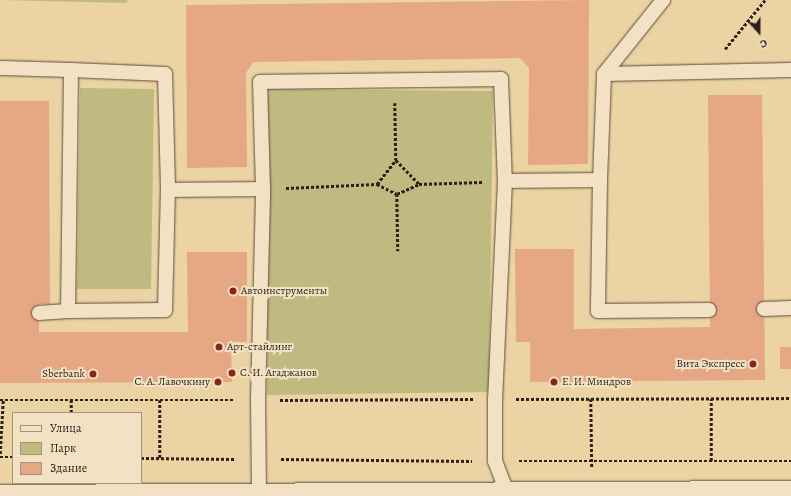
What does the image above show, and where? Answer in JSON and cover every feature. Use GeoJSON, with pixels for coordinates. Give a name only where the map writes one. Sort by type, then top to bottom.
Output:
{"type":"FeatureCollection","features":[{"type":"Feature","properties":{"kind":"street"},"geometry":{"type":"LineString","coordinates":[[0,496],[507,492],[791,492]]}},
{"type":"Feature","properties":{"kind":"lane"},"geometry":{"type":"LineString","coordinates":[[664,0],[604,74],[600,180],[598,311],[710,310]]}},
{"type":"Feature","properties":{"kind":"lane"},"geometry":{"type":"LineString","coordinates":[[0,68],[165,74],[168,190],[165,310],[68,311],[39,314]]}},
{"type":"Feature","properties":{"kind":"lane"},"geometry":{"type":"LineString","coordinates":[[68,311],[71,70]]}},
{"type":"Feature","properties":{"kind":"lane"},"geometry":{"type":"LineString","coordinates":[[604,74],[791,70]]}},
{"type":"Feature","properties":{"kind":"lane"},"geometry":{"type":"LineString","coordinates":[[259,494],[258,400],[263,189],[260,82],[501,78],[505,181],[495,399],[495,461],[507,492]]}},
{"type":"Feature","properties":{"kind":"lane"},"geometry":{"type":"LineString","coordinates":[[505,181],[600,180]]}},
{"type":"Feature","properties":{"kind":"lane"},"geometry":{"type":"LineString","coordinates":[[168,190],[263,189]]}},
{"type":"Feature","properties":{"kind":"lane"},"geometry":{"type":"LineString","coordinates":[[764,309],[791,308]]}},
{"type":"Feature","properties":{"kind":"path"},"geometry":{"type":"LineString","coordinates":[[706,72],[765,0]]}},
{"type":"Feature","properties":{"kind":"path"},"geometry":{"type":"LineString","coordinates":[[377,184],[396,160],[395,80]]}},
{"type":"Feature","properties":{"kind":"path"},"geometry":{"type":"LineString","coordinates":[[396,160],[418,184]]}},
{"type":"Feature","properties":{"kind":"path"},"geometry":{"type":"LineString","coordinates":[[397,194],[418,184],[505,181]]}},
{"type":"Feature","properties":{"kind":"path"},"geometry":{"type":"LineString","coordinates":[[263,189],[377,184],[397,194]]}},
{"type":"Feature","properties":{"kind":"path"},"geometry":{"type":"LineString","coordinates":[[397,194],[398,251]]}},
{"type":"Feature","properties":{"kind":"path"},"geometry":{"type":"LineString","coordinates":[[0,454],[2,400],[791,398]]}},
{"type":"Feature","properties":{"kind":"path"},"geometry":{"type":"LineString","coordinates":[[591,399],[592,492]]}},
{"type":"Feature","properties":{"kind":"path"},"geometry":{"type":"LineString","coordinates":[[711,399],[711,461]]}},
{"type":"Feature","properties":{"kind":"path"},"geometry":{"type":"LineString","coordinates":[[70,412],[71,400]]}},
{"type":"Feature","properties":{"kind":"path"},"geometry":{"type":"LineString","coordinates":[[160,400],[160,458]]}},
{"type":"Feature","properties":{"kind":"path"},"geometry":{"type":"LineString","coordinates":[[0,457],[12,457]]}},
{"type":"Feature","properties":{"kind":"path"},"geometry":{"type":"LineString","coordinates":[[142,458],[495,461],[791,461]]}},
{"type":"Feature","properties":{"kind":"green space"},"geometry":{"type":"Polygon","coordinates":[[[0,0],[128,0],[126,3],[0,0]]]}},
{"type":"Feature","properties":{"kind":"green space"},"geometry":{"type":"Polygon","coordinates":[[[80,88],[154,89],[151,289],[77,289],[80,88]]]}},
{"type":"Feature","properties":{"kind":"green space"},"geometry":{"type":"Polygon","coordinates":[[[268,89],[493,91],[489,392],[267,395],[268,89]]]}},
{"type":"Feature","properties":{"kind":"building"},"geometry":{"type":"Polygon","coordinates":[[[589,0],[588,164],[528,165],[529,68],[520,58],[253,62],[246,73],[247,167],[187,168],[186,5],[589,0]]]}},
{"type":"Feature","properties":{"kind":"building"},"geometry":{"type":"Polygon","coordinates":[[[708,95],[762,95],[765,380],[530,382],[530,342],[516,342],[515,249],[574,249],[574,329],[710,327],[708,95]]]}},
{"type":"Feature","properties":{"kind":"building"},"geometry":{"type":"Polygon","coordinates":[[[0,101],[49,101],[50,304],[39,304],[39,332],[188,332],[187,252],[247,252],[247,342],[231,342],[232,382],[0,383],[0,101]]]}},
{"type":"Feature","properties":{"kind":"building"},"geometry":{"type":"Polygon","coordinates":[[[780,347],[791,347],[791,369],[780,369],[780,347]]]}},
{"type":"Feature","properties":{"kind":"place","name":"Автоинструменты"},"geometry":{"type":"Point","coordinates":[233,291]}},
{"type":"Feature","properties":{"kind":"place","name":"Арт-стайлинг"},"geometry":{"type":"Point","coordinates":[219,347]}},
{"type":"Feature","properties":{"kind":"place","name":"Вита Экспресс"},"geometry":{"type":"Point","coordinates":[753,364]}},
{"type":"Feature","properties":{"kind":"place","name":"С. И. Агаджанов"},"geometry":{"type":"Point","coordinates":[232,373]}},
{"type":"Feature","properties":{"kind":"place","name":"Sberbank"},"geometry":{"type":"Point","coordinates":[93,374]}},
{"type":"Feature","properties":{"kind":"place","name":"С. А. Лавочкину"},"geometry":{"type":"Point","coordinates":[218,382]}},
{"type":"Feature","properties":{"kind":"place","name":"Е. И. Миндров"},"geometry":{"type":"Point","coordinates":[554,382]}}]}
